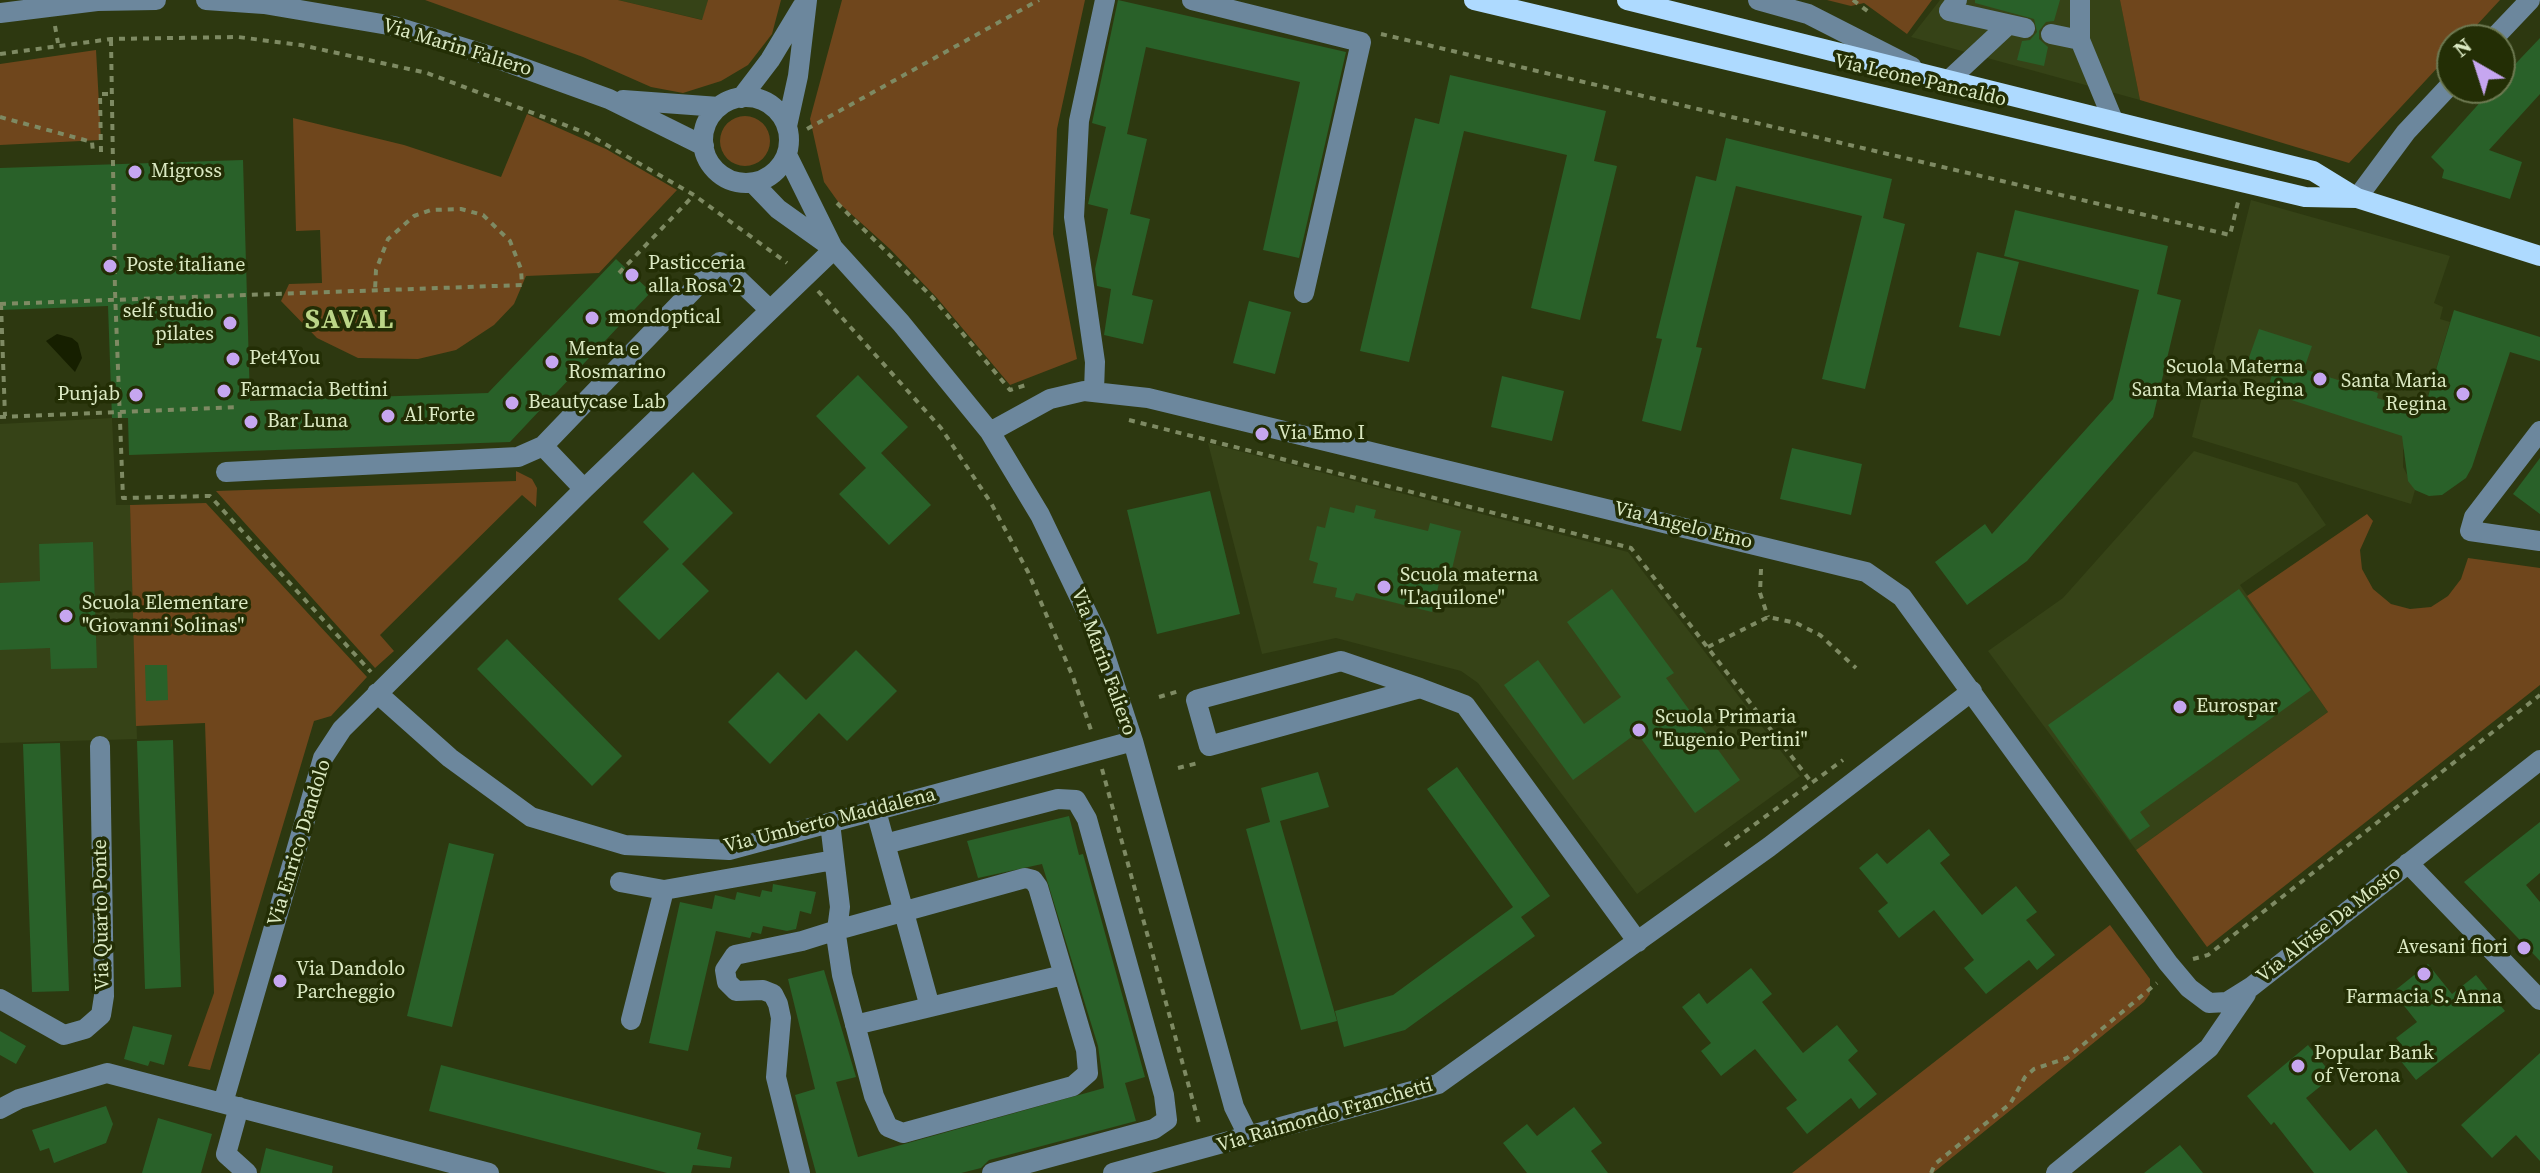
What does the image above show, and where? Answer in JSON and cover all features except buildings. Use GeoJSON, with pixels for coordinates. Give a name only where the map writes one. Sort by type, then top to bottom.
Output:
{"type":"FeatureCollection","features":[{"type":"Feature","properties":{"kind":"main road","name":"Via Leone Pancaldo"},"geometry":{"type":"LineString","coordinates":[[1474,0],[2305,197],[2357,198]]}},
{"type":"Feature","properties":{"kind":"main road","name":"Via Leone Pancaldo"},"geometry":{"type":"LineString","coordinates":[[1627,0],[1919,70],[2313,171],[2357,198],[2540,256]]}},
{"type":"Feature","properties":{"kind":"street"},"geometry":{"type":"LineString","coordinates":[[0,13],[97,1],[156,0]]}},
{"type":"Feature","properties":{"kind":"street","name":"Via Marin Faliero"},"geometry":{"type":"LineString","coordinates":[[206,0],[264,4],[394,26],[490,56],[609,99],[704,146],[719,174],[742,183],[753,183],[778,209],[834,249],[901,323],[990,432],[1070,573],[1100,640],[1133,741],[1234,1107],[1249,1137]]}},
{"type":"Feature","properties":{"kind":"street","name":"Via Marin Faliero"},"geometry":{"type":"LineString","coordinates":[[609,99],[719,107],[741,98],[770,60],[806,0]]}},
{"type":"Feature","properties":{"kind":"street","name":"Via Marin Faliero"},"geometry":{"type":"LineString","coordinates":[[806,0],[796,129],[787,155],[834,249]]}},
{"type":"Feature","properties":{"kind":"street"},"geometry":{"type":"LineString","coordinates":[[1094,391],[1095,362],[1074,217],[1079,121],[1105,0]]}},
{"type":"Feature","properties":{"kind":"street"},"geometry":{"type":"LineString","coordinates":[[1192,0],[1361,42],[1304,293]]}},
{"type":"Feature","properties":{"kind":"street"},"geometry":{"type":"LineString","coordinates":[[1758,0],[1808,14],[1919,70]]}},
{"type":"Feature","properties":{"kind":"street"},"geometry":{"type":"LineString","coordinates":[[1951,78],[2016,26],[1949,11],[1957,0]]}},
{"type":"Feature","properties":{"kind":"street"},"geometry":{"type":"LineString","coordinates":[[2080,0],[2080,40],[2113,120]]}},
{"type":"Feature","properties":{"kind":"street"},"geometry":{"type":"LineString","coordinates":[[2507,24],[2530,0]]}},
{"type":"Feature","properties":{"kind":"street"},"geometry":{"type":"LineString","coordinates":[[2051,34],[2080,40]]}},
{"type":"Feature","properties":{"kind":"street"},"geometry":{"type":"LineString","coordinates":[[741,98],[753,98],[772,106],[796,129]]}},
{"type":"Feature","properties":{"kind":"street"},"geometry":{"type":"LineString","coordinates":[[2357,198],[2406,132],[2436,100]]}},
{"type":"Feature","properties":{"kind":"street"},"geometry":{"type":"LineString","coordinates":[[704,146],[704,130],[719,107]]}},
{"type":"Feature","properties":{"kind":"street"},"geometry":{"type":"LineString","coordinates":[[753,183],[776,172],[787,155]]}},
{"type":"Feature","properties":{"kind":"street","name":"Via Enrico Dandolo"},"geometry":{"type":"LineString","coordinates":[[231,1105],[323,758],[342,729],[375,684],[834,249]]}},
{"type":"Feature","properties":{"kind":"street"},"geometry":{"type":"LineString","coordinates":[[226,472],[518,457],[543,446],[720,262],[770,310]]}},
{"type":"Feature","properties":{"kind":"street","name":"Via Angelo Emo"},"geometry":{"type":"LineString","coordinates":[[990,432],[1050,399],[1094,391],[1161,401],[1866,572],[1902,597],[2151,941],[2189,988]]}},
{"type":"Feature","properties":{"kind":"street"},"geometry":{"type":"LineString","coordinates":[[2540,431],[2474,517],[2470,531],[2540,541]]}},
{"type":"Feature","properties":{"kind":"street"},"geometry":{"type":"LineString","coordinates":[[543,446],[584,489]]}},
{"type":"Feature","properties":{"kind":"street"},"geometry":{"type":"LineString","coordinates":[[1420,688],[1209,746],[1196,700],[1341,661],[1420,688],[1465,705],[1638,942]]}},
{"type":"Feature","properties":{"kind":"street","name":"Via Umberto Maddalena"},"geometry":{"type":"LineString","coordinates":[[375,684],[450,758],[531,817],[625,845],[729,850],[1133,741]]}},
{"type":"Feature","properties":{"kind":"street","name":"Via Raimondo Franchetti"},"geometry":{"type":"LineString","coordinates":[[1113,1173],[1438,1084],[1638,942],[1972,691]]}},
{"type":"Feature","properties":{"kind":"street","name":"Via Quarto Ponte"},"geometry":{"type":"LineString","coordinates":[[0,999],[64,1035],[85,1029],[101,1015],[104,996],[100,746]]}},
{"type":"Feature","properties":{"kind":"street","name":"Via Alvise Da Mosto"},"geometry":{"type":"LineString","coordinates":[[2189,988],[2209,1003],[2227,1002],[2251,987],[2540,760]]}},
{"type":"Feature","properties":{"kind":"street"},"geometry":{"type":"LineString","coordinates":[[885,844],[1058,799],[1076,800],[1087,819],[1164,1095],[1167,1120],[1154,1129],[992,1173]]}},
{"type":"Feature","properties":{"kind":"street"},"geometry":{"type":"LineString","coordinates":[[876,811],[930,1007]]}},
{"type":"Feature","properties":{"kind":"street"},"geometry":{"type":"LineString","coordinates":[[800,1173],[776,1077],[781,1018],[778,1004],[773,994],[763,990],[736,991],[727,982],[725,970],[735,955],[837,930],[1025,878],[1033,880],[1038,887],[1086,1050],[1088,1073],[1073,1086],[903,1133],[888,1127],[882,1118],[842,975],[837,930],[840,907],[830,823]]}},
{"type":"Feature","properties":{"kind":"street"},"geometry":{"type":"LineString","coordinates":[[620,882],[664,890],[834,860]]}},
{"type":"Feature","properties":{"kind":"street","name":"Via Alvise Da Mosto"},"geometry":{"type":"LineString","coordinates":[[2408,863],[2540,1000]]}},
{"type":"Feature","properties":{"kind":"street"},"geometry":{"type":"LineString","coordinates":[[631,1020],[664,890]]}},
{"type":"Feature","properties":{"kind":"street"},"geometry":{"type":"LineString","coordinates":[[855,1025],[1063,975]]}},
{"type":"Feature","properties":{"kind":"street","name":"Via Alvise Da Mosto"},"geometry":{"type":"LineString","coordinates":[[2056,1173],[2209,1048],[2251,987]]}},
{"type":"Feature","properties":{"kind":"street"},"geometry":{"type":"LineString","coordinates":[[0,1109],[19,1099],[107,1073],[489,1173]]}},
{"type":"Feature","properties":{"kind":"street"},"geometry":{"type":"LineString","coordinates":[[0,1089],[19,1099]]}},
{"type":"Feature","properties":{"kind":"street"},"geometry":{"type":"LineString","coordinates":[[231,1105],[226,1154],[247,1173]]}},
{"type":"Feature","properties":{"kind":"path"},"geometry":{"type":"LineString","coordinates":[[796,129],[1039,0]]}},
{"type":"Feature","properties":{"kind":"path"},"geometry":{"type":"LineString","coordinates":[[1853,0],[1870,13]]}},
{"type":"Feature","properties":{"kind":"path"},"geometry":{"type":"LineString","coordinates":[[1370,31],[2230,235],[2238,201]]}},
{"type":"Feature","properties":{"kind":"path"},"geometry":{"type":"LineString","coordinates":[[0,54],[58,43],[111,39],[238,37],[301,45],[427,73],[535,111],[586,133],[694,195],[752,235],[791,267]]}},
{"type":"Feature","properties":{"kind":"path"},"geometry":{"type":"LineString","coordinates":[[111,39],[115,301],[123,498],[210,496],[375,684]]}},
{"type":"Feature","properties":{"kind":"path"},"geometry":{"type":"LineString","coordinates":[[101,152],[100,94],[111,94]]}},
{"type":"Feature","properties":{"kind":"path"},"geometry":{"type":"LineString","coordinates":[[0,117],[92,142],[93,152]]}},
{"type":"Feature","properties":{"kind":"path"},"geometry":{"type":"LineString","coordinates":[[829,194],[932,297],[1010,390],[1039,380]]}},
{"type":"Feature","properties":{"kind":"path"},"geometry":{"type":"LineString","coordinates":[[619,273],[694,195]]}},
{"type":"Feature","properties":{"kind":"path"},"geometry":{"type":"LineString","coordinates":[[238,407],[3,416],[0,304],[522,285],[521,269],[510,241],[483,215],[461,209],[431,210],[414,216],[388,239],[376,270],[375,290]]}},
{"type":"Feature","properties":{"kind":"path"},"geometry":{"type":"LineString","coordinates":[[813,286],[868,343],[941,428],[991,503],[1028,572],[1073,677],[1097,750],[1200,1127],[1195,1131]]}},
{"type":"Feature","properties":{"kind":"path"},"geometry":{"type":"LineString","coordinates":[[1121,418],[1631,548],[1812,783],[1725,846]]}},
{"type":"Feature","properties":{"kind":"path"},"geometry":{"type":"LineString","coordinates":[[1761,568],[1760,593],[1768,617]]}},
{"type":"Feature","properties":{"kind":"path"},"geometry":{"type":"LineString","coordinates":[[1708,647],[1768,617],[1796,623],[1820,635],[1856,668]]}},
{"type":"Feature","properties":{"kind":"path"},"geometry":{"type":"LineString","coordinates":[[1159,697],[1181,690]]}},
{"type":"Feature","properties":{"kind":"path"},"geometry":{"type":"LineString","coordinates":[[2191,958],[2199,960],[2208,955],[2540,695]]}},
{"type":"Feature","properties":{"kind":"path"},"geometry":{"type":"LineString","coordinates":[[1178,768],[1200,763]]}},
{"type":"Feature","properties":{"kind":"path"},"geometry":{"type":"LineString","coordinates":[[1931,1173],[1935,1164],[2010,1104],[2025,1077],[2034,1069],[2067,1058],[2143,997]]}},
{"type":"Feature","properties":{"kind":"shaded area"},"geometry":{"type":"Polygon","coordinates":[[[425,0],[618,0],[702,20],[708,0],[781,0],[772,34],[748,65],[721,81],[683,93],[651,87],[583,57],[425,0]]]}},
{"type":"Feature","properties":{"kind":"shaded area"},"geometry":{"type":"Polygon","coordinates":[[[618,0],[708,0],[703,20],[618,0]]]}},
{"type":"Feature","properties":{"kind":"shaded area"},"geometry":{"type":"Polygon","coordinates":[[[842,0],[1085,0],[1057,129],[1053,234],[1077,359],[1010,385],[937,298],[890,249],[839,203],[824,182],[810,119],[842,0]]]}},
{"type":"Feature","properties":{"kind":"shaded area"},"geometry":{"type":"Polygon","coordinates":[[[1827,0],[1932,0],[1907,34],[1864,3],[1851,6],[1827,0]]]}},
{"type":"Feature","properties":{"kind":"shaded area"},"geometry":{"type":"Polygon","coordinates":[[[1940,0],[2120,0],[2140,100],[1911,37],[1940,0]]]}},
{"type":"Feature","properties":{"kind":"shaded area"},"geometry":{"type":"Polygon","coordinates":[[[2120,0],[2500,0],[2478,24],[2436,24],[2436,69],[2349,163],[2140,100],[2120,0]]]}},
{"type":"Feature","properties":{"kind":"shaded area"},"geometry":{"type":"Polygon","coordinates":[[[96,50],[101,140],[0,145],[0,64],[96,50]]]}},
{"type":"Feature","properties":{"kind":"shaded area"},"geometry":{"type":"Polygon","coordinates":[[[527,114],[606,149],[677,190],[599,273],[526,276],[514,304],[494,325],[456,350],[418,359],[358,358],[317,338],[281,301],[289,284],[322,283],[320,230],[296,231],[293,118],[404,145],[501,177],[527,114]]]}},
{"type":"Feature","properties":{"kind":"shaded area"},"geometry":{"type":"Polygon","coordinates":[[[745,116],[763,123],[770,141],[763,159],[745,166],[727,159],[720,141],[727,123],[745,116]]]}},
{"type":"Feature","properties":{"kind":"shaded area","name":"Scuola Materna Santa Maria Regina"},"geometry":{"type":"Polygon","coordinates":[[[2251,200],[2450,256],[2434,303],[2443,307],[2440,319],[2450,322],[2415,439],[2406,437],[2403,451],[2403,467],[2415,490],[2411,504],[2192,437],[2251,200]]]}},
{"type":"Feature","properties":{"kind":"shaded area"},"geometry":{"type":"Polygon","coordinates":[[[57,334],[78,343],[82,358],[75,372],[46,341],[57,334]]]}},
{"type":"Feature","properties":{"kind":"shaded area","name":"Scuola Elementare \"Giovanni Solinas\""},"geometry":{"type":"Polygon","coordinates":[[[112,418],[116,505],[130,505],[137,739],[0,743],[0,424],[112,418]]]}},
{"type":"Feature","properties":{"kind":"shaded area"},"geometry":{"type":"Polygon","coordinates":[[[1208,443],[1628,552],[1800,776],[1637,894],[1478,683],[1461,671],[1336,638],[1262,654],[1208,443]]]}},
{"type":"Feature","properties":{"kind":"shaded area"},"geometry":{"type":"Polygon","coordinates":[[[2194,451],[2297,483],[2326,525],[2240,585],[2328,712],[2136,850],[1988,651],[2063,598],[2194,451]]]}},
{"type":"Feature","properties":{"kind":"shaded area"},"geometry":{"type":"Polygon","coordinates":[[[516,471],[532,479],[537,488],[536,507],[522,495],[380,635],[394,651],[375,668],[216,491],[516,481],[516,471]]]}},
{"type":"Feature","properties":{"kind":"shaded area"},"geometry":{"type":"Polygon","coordinates":[[[206,503],[367,677],[331,716],[314,721],[210,1070],[188,1066],[214,993],[205,723],[136,726],[130,505],[206,503]]]}},
{"type":"Feature","properties":{"kind":"shaded area"},"geometry":{"type":"Polygon","coordinates":[[[2367,514],[2373,521],[2360,550],[2362,569],[2373,589],[2391,604],[2410,609],[2431,607],[2448,596],[2461,579],[2468,558],[2540,568],[2540,685],[2207,947],[2136,850],[2328,712],[2247,596],[2367,514]]]}},
{"type":"Feature","properties":{"kind":"shaded area"},"geometry":{"type":"Polygon","coordinates":[[[2110,925],[2150,979],[2150,994],[1933,1173],[1792,1173],[2110,925]]]}},
{"type":"Feature","properties":{"kind":"place","name":"Migross"},"geometry":{"type":"Point","coordinates":[135,172]}},
{"type":"Feature","properties":{"kind":"place","name":"Poste italiane"},"geometry":{"type":"Point","coordinates":[110,266]}},
{"type":"Feature","properties":{"kind":"place","name":"Pasticceria alla Rosa 2"},"geometry":{"type":"Point","coordinates":[632,275]}},
{"type":"Feature","properties":{"kind":"place","name":"mondoptical"},"geometry":{"type":"Point","coordinates":[592,318]}},
{"type":"Feature","properties":{"kind":"place","name":"self studio pilates"},"geometry":{"type":"Point","coordinates":[230,323]}},
{"type":"Feature","properties":{"kind":"place","name":"Pet4You"},"geometry":{"type":"Point","coordinates":[233,359]}},
{"type":"Feature","properties":{"kind":"place","name":"Menta e Rosmarino"},"geometry":{"type":"Point","coordinates":[552,362]}},
{"type":"Feature","properties":{"kind":"place","name":"Scuola Materna Santa Maria Regina"},"geometry":{"type":"Point","coordinates":[2320,379]}},
{"type":"Feature","properties":{"kind":"place","name":"Farmacia Bettini"},"geometry":{"type":"Point","coordinates":[224,391]}},
{"type":"Feature","properties":{"kind":"place","name":"Santa Maria Regina"},"geometry":{"type":"Point","coordinates":[2463,394]}},
{"type":"Feature","properties":{"kind":"place","name":"Punjab"},"geometry":{"type":"Point","coordinates":[136,395]}},
{"type":"Feature","properties":{"kind":"place","name":"Beautycase Lab"},"geometry":{"type":"Point","coordinates":[512,403]}},
{"type":"Feature","properties":{"kind":"place","name":"Al Forte"},"geometry":{"type":"Point","coordinates":[388,416]}},
{"type":"Feature","properties":{"kind":"place","name":"Bar Luna"},"geometry":{"type":"Point","coordinates":[251,422]}},
{"type":"Feature","properties":{"kind":"place","name":"Via Emo I"},"geometry":{"type":"Point","coordinates":[1262,434]}},
{"type":"Feature","properties":{"kind":"place","name":"Scuola materna \"L'aquilone\""},"geometry":{"type":"Point","coordinates":[1384,587]}},
{"type":"Feature","properties":{"kind":"place","name":"Scuola Elementare \"Giovanni Solinas\""},"geometry":{"type":"Point","coordinates":[66,616]}},
{"type":"Feature","properties":{"kind":"place","name":"Eurospar"},"geometry":{"type":"Point","coordinates":[2180,707]}},
{"type":"Feature","properties":{"kind":"place","name":"Scuola Primaria \"Eugenio Pertini\""},"geometry":{"type":"Point","coordinates":[1639,730]}},
{"type":"Feature","properties":{"kind":"place","name":"Avesani fiori"},"geometry":{"type":"Point","coordinates":[2524,948]}},
{"type":"Feature","properties":{"kind":"place","name":"Farmacia S. Anna"},"geometry":{"type":"Point","coordinates":[2424,974]}},
{"type":"Feature","properties":{"kind":"place","name":"Via Dandolo Parcheggio"},"geometry":{"type":"Point","coordinates":[280,981]}},
{"type":"Feature","properties":{"kind":"place","name":"Popular Bank of Verona"},"geometry":{"type":"Point","coordinates":[2298,1066]}},
{"type":"Feature","properties":{"kind":"district","name":"SAVAL"},"geometry":{"type":"Point","coordinates":[350,321]}}]}
